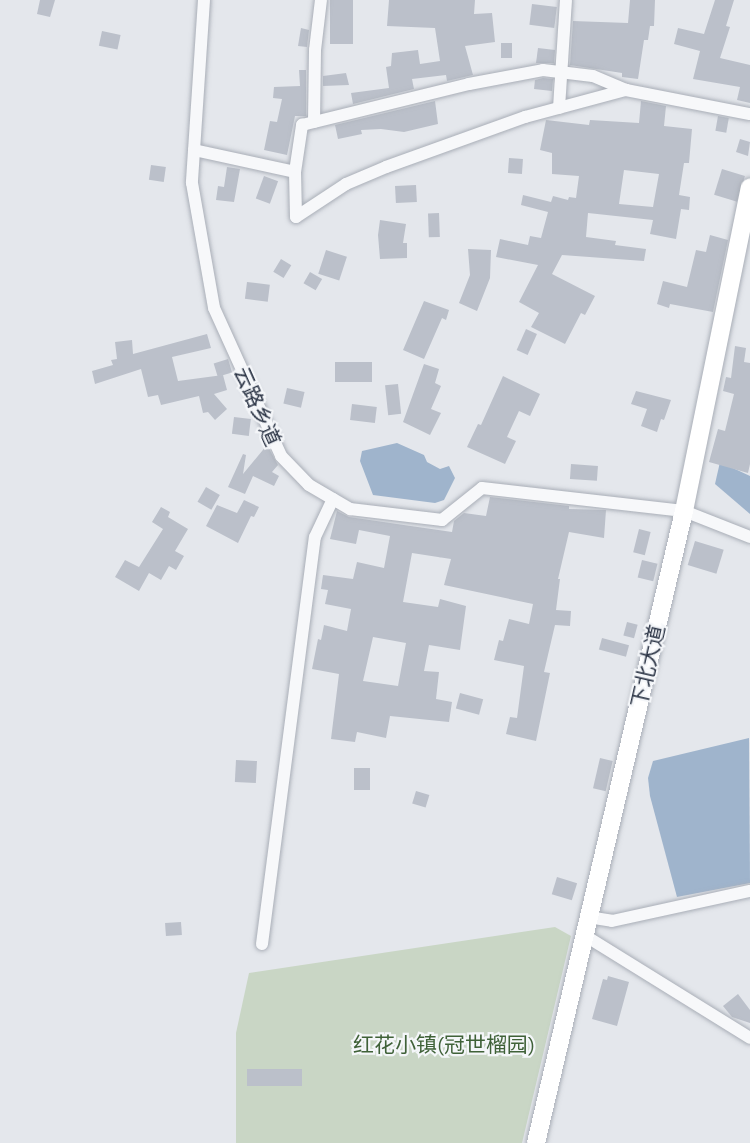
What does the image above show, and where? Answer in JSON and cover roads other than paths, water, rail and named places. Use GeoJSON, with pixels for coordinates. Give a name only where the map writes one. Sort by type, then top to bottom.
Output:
{"type":"FeatureCollection","features":[{"type":"Feature","properties":{"kind":"street","name":"云路乡道"},"geometry":{"type":"LineString","coordinates":[[204,0],[192,183],[214,308],[281,456],[309,485],[350,509],[442,520],[482,488],[684,511],[750,537]]}},
{"type":"Feature","properties":{"kind":"street"},"geometry":{"type":"LineString","coordinates":[[314,122],[315,50],[321,0]]}},
{"type":"Feature","properties":{"kind":"street"},"geometry":{"type":"LineString","coordinates":[[559,108],[566,0]]}},
{"type":"Feature","properties":{"kind":"street"},"geometry":{"type":"LineString","coordinates":[[626,90],[525,117],[366,175],[346,184],[296,217],[295,172],[302,125],[469,84],[543,70],[593,76],[626,90],[750,114]]}},
{"type":"Feature","properties":{"kind":"street"},"geometry":{"type":"LineString","coordinates":[[194,150],[295,172]]}},
{"type":"Feature","properties":{"kind":"street","name":"下北大道"},"geometry":{"type":"LineString","coordinates":[[536,1143],[743,256],[750,188]]}},
{"type":"Feature","properties":{"kind":"street"},"geometry":{"type":"LineString","coordinates":[[262,944],[315,537],[333,499]]}},
{"type":"Feature","properties":{"kind":"street"},"geometry":{"type":"LineString","coordinates":[[586,926],[750,891]]}},
{"type":"Feature","properties":{"kind":"street"},"geometry":{"type":"LineString","coordinates":[[586,926],[750,1038]]}},
{"type":"Feature","properties":{"kind":"water"},"geometry":{"type":"Polygon","coordinates":[[[397,443],[424,455],[427,462],[440,469],[449,466],[455,478],[444,500],[435,503],[373,495],[360,461],[362,451],[397,443]]]}},
{"type":"Feature","properties":{"kind":"water"},"geometry":{"type":"Polygon","coordinates":[[[720,462],[750,476],[750,514],[715,484],[720,462]]]}},
{"type":"Feature","properties":{"kind":"water"},"geometry":{"type":"Polygon","coordinates":[[[749,738],[750,883],[677,897],[650,796],[648,778],[653,761],[749,738]]]}},
{"type":"Feature","properties":{"kind":"park label","name":"红花小镇(冠世榴园)"},"geometry":{"type":"Point","coordinates":[444,1044]}}]}
